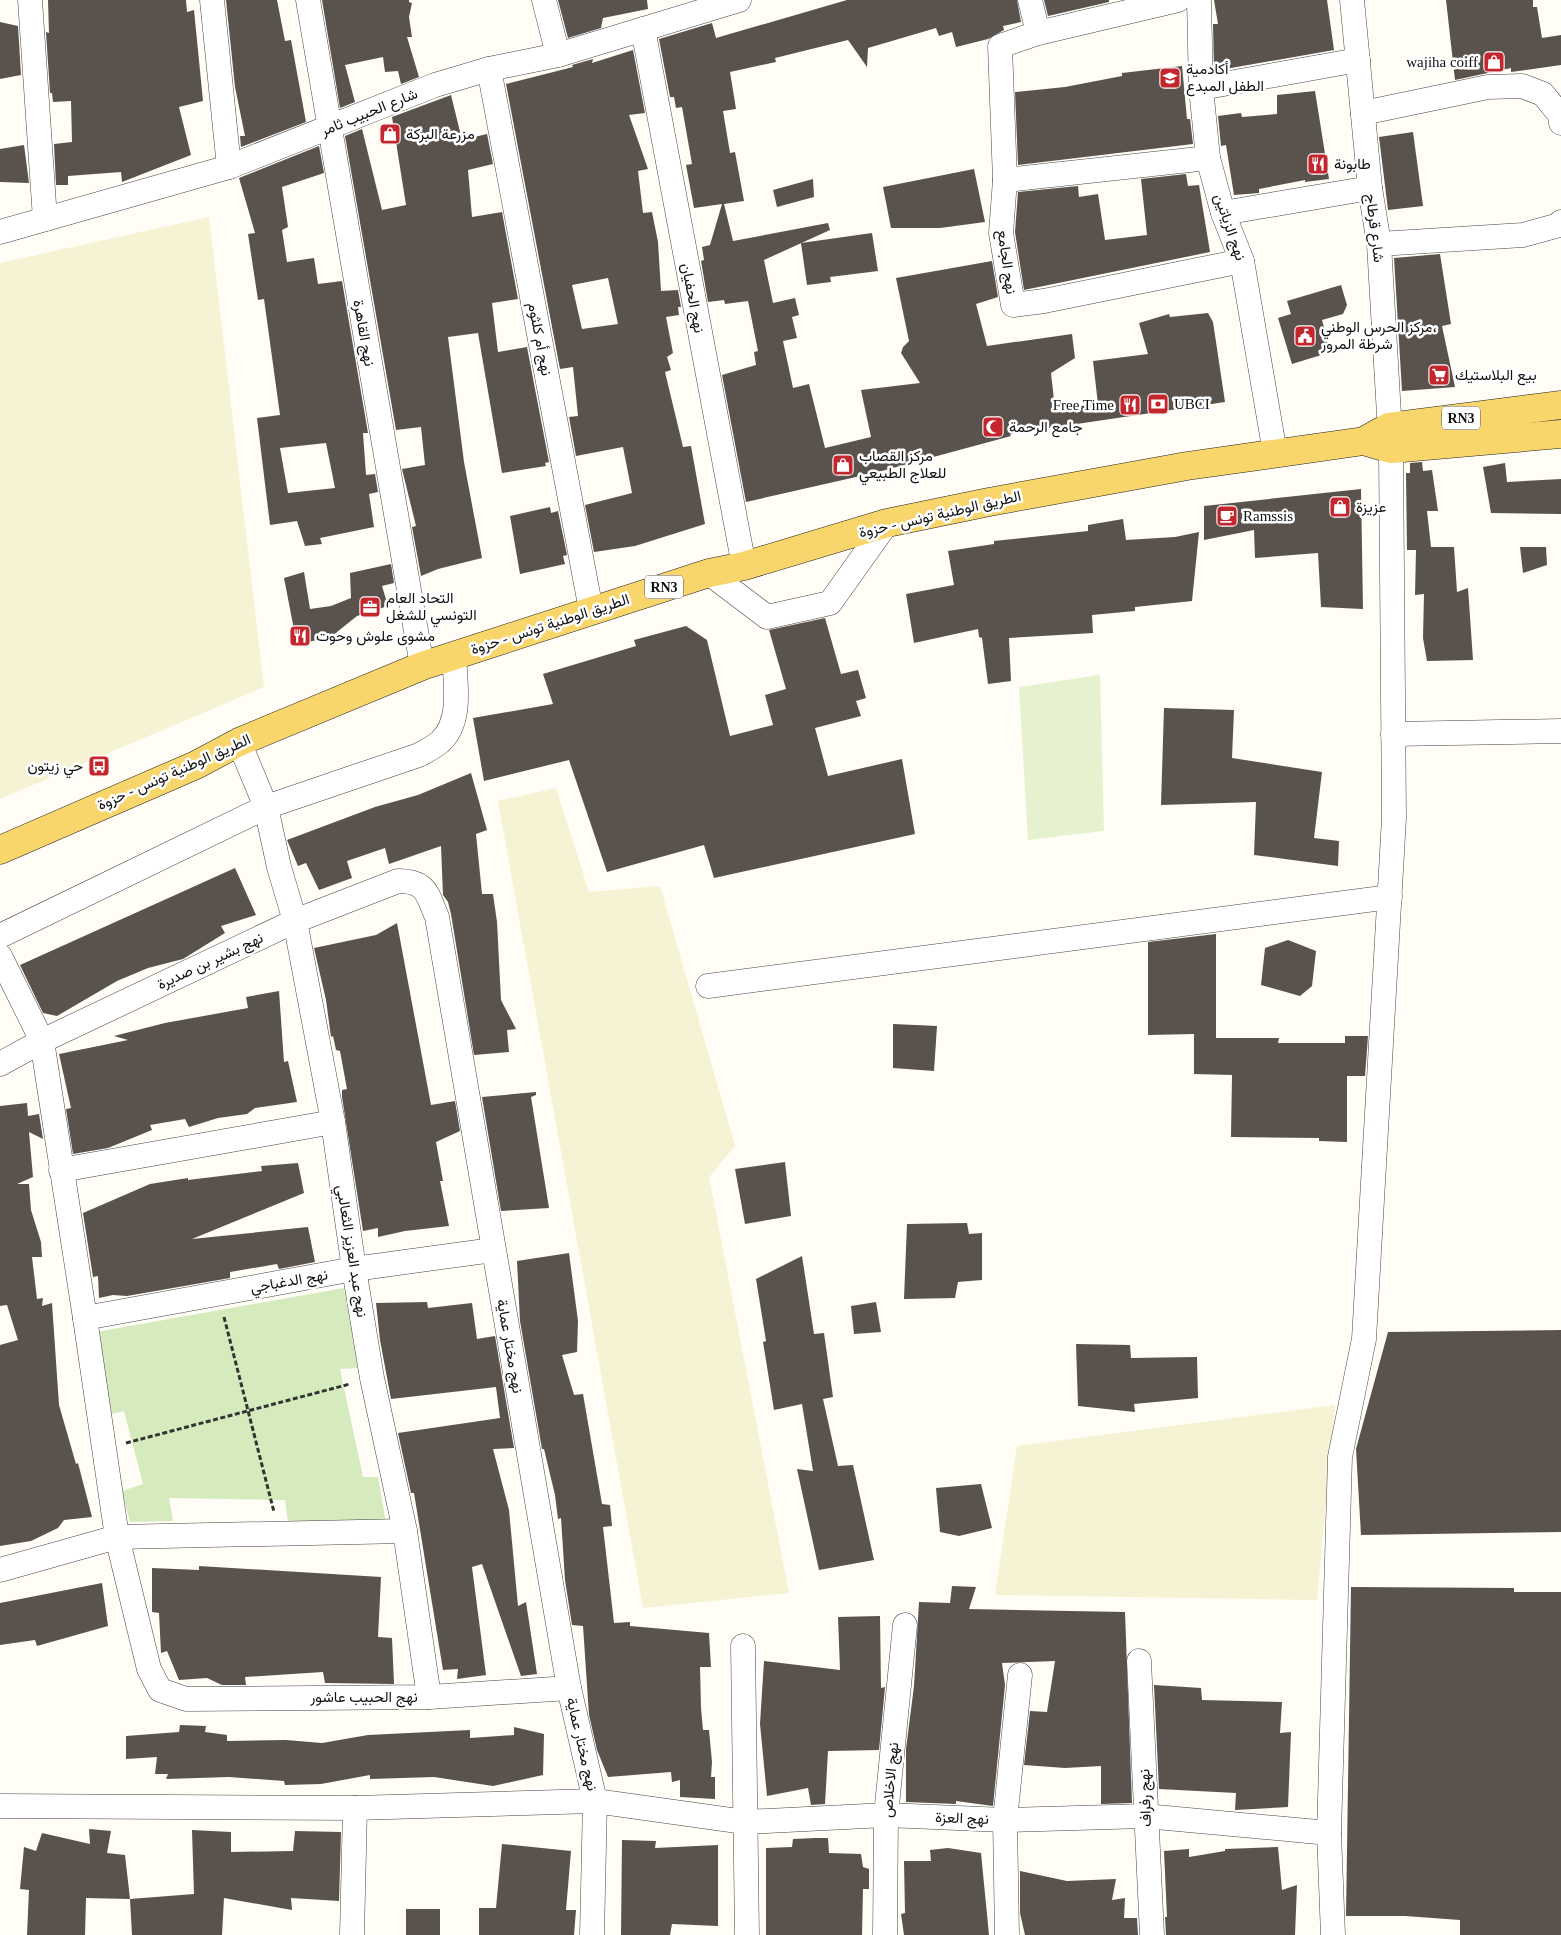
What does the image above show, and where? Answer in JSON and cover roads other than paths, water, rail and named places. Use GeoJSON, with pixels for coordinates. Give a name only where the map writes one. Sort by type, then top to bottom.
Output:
{"type":"FeatureCollection","features":[{"type":"Feature","properties":{"kind":"main road","name":"الطريق الوطنية تونس - حزوة"},"geometry":{"type":"LineString","coordinates":[[0,850],[196,765],[239,742],[422,666],[709,573],[744,566],[887,523],[1032,494],[1186,466],[1390,438],[1561,405]]}},
{"type":"Feature","properties":{"kind":"main road","name":"الطريق الوطنية تونس - حزوة"},"geometry":{"type":"LineString","coordinates":[[1390,438],[1561,434]]}},
{"type":"Feature","properties":{"kind":"street"},"geometry":{"type":"LineString","coordinates":[[30,0],[45,219]]}},
{"type":"Feature","properties":{"kind":"street"},"geometry":{"type":"LineString","coordinates":[[212,0],[229,167]]}},
{"type":"Feature","properties":{"kind":"street","name":"نهج القاهرة"},"geometry":{"type":"LineString","coordinates":[[308,0],[422,666]]}},
{"type":"Feature","properties":{"kind":"street"},"geometry":{"type":"LineString","coordinates":[[544,0],[558,55]]}},
{"type":"Feature","properties":{"kind":"street","name":"شارع الحبيب ثامر"},"geometry":{"type":"LineString","coordinates":[[0,232],[229,167],[436,85],[489,69],[558,55],[740,0]]}},
{"type":"Feature","properties":{"kind":"street"},"geometry":{"type":"LineString","coordinates":[[1030,0],[1038,33],[1178,0]]}},
{"type":"Feature","properties":{"kind":"street","name":"نهج الزياتين"},"geometry":{"type":"LineString","coordinates":[[1199,0],[1201,88],[1208,158],[1223,213],[1242,261],[1275,453]]}},
{"type":"Feature","properties":{"kind":"street","name":"شارع قرطاج"},"geometry":{"type":"LineString","coordinates":[[1334,1935],[1329,1833],[1340,1457],[1364,1339],[1394,818],[1390,438],[1379,244],[1370,188],[1352,0]]}},
{"type":"Feature","properties":{"kind":"street","name":"نهج الحفيان"},"geometry":{"type":"LineString","coordinates":[[643,29],[744,566]]}},
{"type":"Feature","properties":{"kind":"street","name":"نهج الجامع"},"geometry":{"type":"LineString","coordinates":[[1038,33],[1000,46],[1005,180],[1001,234],[1013,305],[1044,301],[1242,261]]}},
{"type":"Feature","properties":{"kind":"street"},"geometry":{"type":"LineString","coordinates":[[1201,88],[1358,60]]}},
{"type":"Feature","properties":{"kind":"street","name":"نهج أم كلثوم"},"geometry":{"type":"LineString","coordinates":[[489,69],[591,610]]}},
{"type":"Feature","properties":{"kind":"street"},"geometry":{"type":"LineString","coordinates":[[1363,113],[1488,88],[1522,86],[1544,94],[1561,117]]}},
{"type":"Feature","properties":{"kind":"street"},"geometry":{"type":"LineString","coordinates":[[1005,180],[1208,158]]}},
{"type":"Feature","properties":{"kind":"street"},"geometry":{"type":"LineString","coordinates":[[1223,213],[1370,188]]}},
{"type":"Feature","properties":{"kind":"street"},"geometry":{"type":"LineString","coordinates":[[1379,244],[1523,235],[1559,225],[1561,222]]}},
{"type":"Feature","properties":{"kind":"street"},"geometry":{"type":"LineString","coordinates":[[709,573],[767,617],[830,603],[887,523]]}},
{"type":"Feature","properties":{"kind":"street"},"geometry":{"type":"LineString","coordinates":[[0,936],[266,807],[419,755],[439,743],[449,732],[456,714],[454,655]]}},
{"type":"Feature","properties":{"kind":"street"},"geometry":{"type":"LineString","coordinates":[[1393,734],[1561,731]]}},
{"type":"Feature","properties":{"kind":"street","name":"نهج عبد العزيز الثعالبي"},"geometry":{"type":"LineString","coordinates":[[239,742],[266,807],[279,867],[295,921],[333,1122],[372,1378],[405,1531],[429,1697]]}},
{"type":"Feature","properties":{"kind":"street","name":"نهج بشير بن صديرة"},"geometry":{"type":"LineString","coordinates":[[0,1064],[42,1040],[295,921],[398,881],[414,881],[425,891]]}},
{"type":"Feature","properties":{"kind":"street","name":"نهج مختار عماية"},"geometry":{"type":"LineString","coordinates":[[425,891],[437,917],[569,1688],[595,1801],[592,1935]]}},
{"type":"Feature","properties":{"kind":"street"},"geometry":{"type":"LineString","coordinates":[[708,986],[1390,897]]}},
{"type":"Feature","properties":{"kind":"street"},"geometry":{"type":"LineString","coordinates":[[0,956],[42,1040],[61,1170],[86,1318],[103,1449],[117,1537]]}},
{"type":"Feature","properties":{"kind":"street"},"geometry":{"type":"LineString","coordinates":[[61,1170],[333,1122]]}},
{"type":"Feature","properties":{"kind":"street","name":"نهج الدغباجي"},"geometry":{"type":"LineString","coordinates":[[86,1318],[354,1269],[493,1250]]}},
{"type":"Feature","properties":{"kind":"street"},"geometry":{"type":"LineString","coordinates":[[0,1570],[117,1537],[405,1531]]}},
{"type":"Feature","properties":{"kind":"street","name":"نهج الحبيب عاشور"},"geometry":{"type":"LineString","coordinates":[[117,1537],[149,1669],[160,1690],[186,1699],[429,1697],[569,1688]]}},
{"type":"Feature","properties":{"kind":"street","name":"نهج الاخلاص"},"geometry":{"type":"LineString","coordinates":[[885,1935],[886,1814],[905,1625]]}},
{"type":"Feature","properties":{"kind":"street"},"geometry":{"type":"LineString","coordinates":[[743,1646],[747,1935]]}},
{"type":"Feature","properties":{"kind":"street","name":"نهج رفراف"},"geometry":{"type":"LineString","coordinates":[[1139,1661],[1152,1935]]}},
{"type":"Feature","properties":{"kind":"street"},"geometry":{"type":"LineString","coordinates":[[1007,1935],[1005,1820],[1020,1675]]}},
{"type":"Feature","properties":{"kind":"street","name":"نهج العزة"},"geometry":{"type":"LineString","coordinates":[[0,1806],[355,1808],[595,1801],[745,1822],[886,1814],[1005,1820],[1145,1816],[1329,1833]]}},
{"type":"Feature","properties":{"kind":"street"},"geometry":{"type":"LineString","coordinates":[[352,1935],[355,1808]]}},
{"type":"Feature","properties":{"kind":"place","name":"wajiha coiff"},"geometry":{"type":"Point","coordinates":[1494,62]}},
{"type":"Feature","properties":{"kind":"place","name":"أكادمية الطفل المبدع"},"geometry":{"type":"Point","coordinates":[1170,78]}},
{"type":"Feature","properties":{"kind":"place","name":"مزرعة البركة"},"geometry":{"type":"Point","coordinates":[390,134]}},
{"type":"Feature","properties":{"kind":"place","name":"طابونة"},"geometry":{"type":"Point","coordinates":[1318,164]}},
{"type":"Feature","properties":{"kind":"place","name":"مركز الحرس الوطني، شرطة المرور"},"geometry":{"type":"Point","coordinates":[1305,336]}},
{"type":"Feature","properties":{"kind":"place","name":"بيع البلاستيك"},"geometry":{"type":"Point","coordinates":[1439,375]}},
{"type":"Feature","properties":{"kind":"place","name":"UBCI"},"geometry":{"type":"Point","coordinates":[1158,404]}},
{"type":"Feature","properties":{"kind":"place","name":"Free Time"},"geometry":{"type":"Point","coordinates":[1130,405]}},
{"type":"Feature","properties":{"kind":"place","name":"جامع الرحمة"},"geometry":{"type":"Point","coordinates":[993,427]}},
{"type":"Feature","properties":{"kind":"place","name":"مركز القصاب للعلاج الطبيعي"},"geometry":{"type":"Point","coordinates":[843,465]}},
{"type":"Feature","properties":{"kind":"place","name":"عزيزة"},"geometry":{"type":"Point","coordinates":[1340,507]}},
{"type":"Feature","properties":{"kind":"place","name":"Ramssis"},"geometry":{"type":"Point","coordinates":[1227,516]}},
{"type":"Feature","properties":{"kind":"place","name":"التحاد العام التونسي للشغل"},"geometry":{"type":"Point","coordinates":[370,607]}},
{"type":"Feature","properties":{"kind":"place","name":"مشوى علوش وحوت"},"geometry":{"type":"Point","coordinates":[300,636]}},
{"type":"Feature","properties":{"kind":"place","name":"حي زيتون"},"geometry":{"type":"Point","coordinates":[99,766]}}]}
